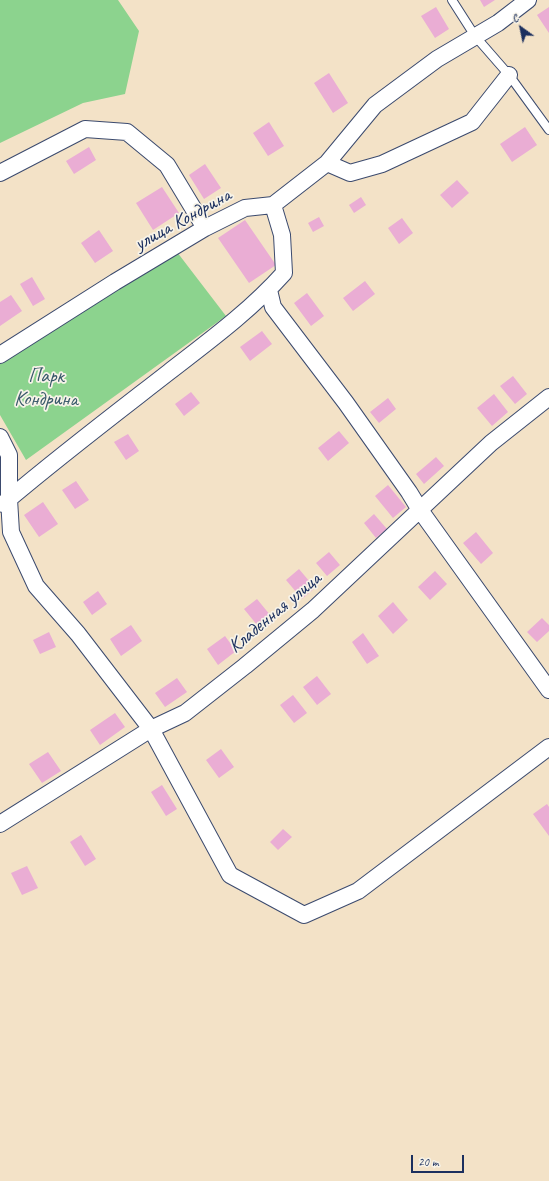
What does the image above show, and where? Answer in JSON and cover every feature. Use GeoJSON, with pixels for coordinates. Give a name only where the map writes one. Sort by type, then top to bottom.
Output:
{"type":"FeatureCollection","features":[{"type":"Feature","properties":{"kind":"street"},"geometry":{"type":"LineString","coordinates":[[5,502],[47,467],[231,324],[269,290],[284,273],[282,235],[273,205],[327,163],[375,105],[437,59],[498,23],[528,0]]}},
{"type":"Feature","properties":{"kind":"street"},"geometry":{"type":"LineString","coordinates":[[327,163],[350,173],[382,164],[472,122],[509,75]]}},
{"type":"Feature","properties":{"kind":"street"},"geometry":{"type":"LineString","coordinates":[[0,173],[85,129],[127,132],[167,165],[205,228]]}},
{"type":"Feature","properties":{"kind":"street","name":"улица Кондрина"},"geometry":{"type":"LineString","coordinates":[[0,356],[115,282],[205,228],[244,208],[273,205]]}},
{"type":"Feature","properties":{"kind":"street"},"geometry":{"type":"LineString","coordinates":[[269,290],[273,307],[410,492],[420,510],[549,690]]}},
{"type":"Feature","properties":{"kind":"street","name":"Кладенная улица"},"geometry":{"type":"LineString","coordinates":[[0,824],[151,728],[185,713],[246,666],[313,610],[491,443],[549,397]]}},
{"type":"Feature","properties":{"kind":"street"},"geometry":{"type":"LineString","coordinates":[[0,436],[9,455],[5,502],[11,532],[36,586],[78,634],[151,728],[230,876],[304,915],[358,891],[549,747]]}},
{"type":"Feature","properties":{"kind":"lane"},"geometry":{"type":"LineString","coordinates":[[452,0],[475,36],[509,75],[549,130]]}},
{"type":"Feature","properties":{"kind":"green space"},"geometry":{"type":"Polygon","coordinates":[[[0,0],[118,0],[139,31],[125,94],[83,103],[0,143],[0,0]]]}},
{"type":"Feature","properties":{"kind":"green space","name":"Парк Кондрина"},"geometry":{"type":"Polygon","coordinates":[[[177,252],[226,316],[26,460],[0,415],[0,364],[177,252]]]}},
{"type":"Feature","properties":{"kind":"building"},"geometry":{"type":"Polygon","coordinates":[[[480,0],[495,0],[484,7],[480,0]]]}},
{"type":"Feature","properties":{"kind":"building"},"geometry":{"type":"Polygon","coordinates":[[[436,7],[449,29],[435,38],[421,16],[436,7]]]}},
{"type":"Feature","properties":{"kind":"building"},"geometry":{"type":"Polygon","coordinates":[[[549,7],[549,33],[537,15],[549,7]]]}},
{"type":"Feature","properties":{"kind":"building"},"geometry":{"type":"Polygon","coordinates":[[[329,73],[348,103],[333,113],[314,83],[329,73]]]}},
{"type":"Feature","properties":{"kind":"building"},"geometry":{"type":"Polygon","coordinates":[[[269,122],[284,146],[268,156],[253,133],[269,122]]]}},
{"type":"Feature","properties":{"kind":"building"},"geometry":{"type":"Polygon","coordinates":[[[525,127],[537,145],[512,162],[500,144],[525,127]]]}},
{"type":"Feature","properties":{"kind":"building"},"geometry":{"type":"Polygon","coordinates":[[[89,147],[96,160],[74,174],[66,161],[89,147]]]}},
{"type":"Feature","properties":{"kind":"building"},"geometry":{"type":"Polygon","coordinates":[[[205,164],[221,188],[204,199],[189,175],[205,164]]]}},
{"type":"Feature","properties":{"kind":"building"},"geometry":{"type":"Polygon","coordinates":[[[457,180],[469,193],[452,208],[440,195],[457,180]]]}},
{"type":"Feature","properties":{"kind":"building"},"geometry":{"type":"Polygon","coordinates":[[[162,187],[179,213],[153,230],[136,203],[162,187]]]}},
{"type":"Feature","properties":{"kind":"building"},"geometry":{"type":"Polygon","coordinates":[[[361,197],[366,205],[354,213],[349,205],[361,197]]]}},
{"type":"Feature","properties":{"kind":"building"},"geometry":{"type":"Polygon","coordinates":[[[319,217],[324,226],[313,232],[308,223],[319,217]]]}},
{"type":"Feature","properties":{"kind":"building"},"geometry":{"type":"Polygon","coordinates":[[[402,218],[413,233],[399,244],[388,228],[402,218]]]}},
{"type":"Feature","properties":{"kind":"building"},"geometry":{"type":"Polygon","coordinates":[[[245,220],[276,265],[249,283],[218,238],[245,220]]]}},
{"type":"Feature","properties":{"kind":"building"},"geometry":{"type":"Polygon","coordinates":[[[99,230],[113,251],[95,263],[81,243],[99,230]]]}},
{"type":"Feature","properties":{"kind":"building"},"geometry":{"type":"Polygon","coordinates":[[[32,277],[45,299],[33,306],[20,284],[32,277]]]}},
{"type":"Feature","properties":{"kind":"building"},"geometry":{"type":"Polygon","coordinates":[[[365,281],[375,294],[353,311],[343,298],[365,281]]]}},
{"type":"Feature","properties":{"kind":"building"},"geometry":{"type":"Polygon","coordinates":[[[307,293],[324,316],[311,326],[294,303],[307,293]]]}},
{"type":"Feature","properties":{"kind":"building"},"geometry":{"type":"Polygon","coordinates":[[[11,295],[22,311],[0,326],[0,302],[11,295]]]}},
{"type":"Feature","properties":{"kind":"building"},"geometry":{"type":"Polygon","coordinates":[[[262,331],[272,344],[250,361],[240,347],[262,331]]]}},
{"type":"Feature","properties":{"kind":"building"},"geometry":{"type":"Polygon","coordinates":[[[513,376],[527,394],[515,404],[500,386],[513,376]]]}},
{"type":"Feature","properties":{"kind":"building"},"geometry":{"type":"Polygon","coordinates":[[[191,392],[200,403],[184,416],[175,404],[191,392]]]}},
{"type":"Feature","properties":{"kind":"building"},"geometry":{"type":"Polygon","coordinates":[[[494,394],[508,412],[492,426],[477,408],[494,394]]]}},
{"type":"Feature","properties":{"kind":"building"},"geometry":{"type":"Polygon","coordinates":[[[388,398],[396,409],[379,423],[370,412],[388,398]]]}},
{"type":"Feature","properties":{"kind":"building"},"geometry":{"type":"Polygon","coordinates":[[[339,431],[349,443],[328,461],[318,448],[339,431]]]}},
{"type":"Feature","properties":{"kind":"building"},"geometry":{"type":"Polygon","coordinates":[[[128,434],[139,451],[126,460],[114,442],[128,434]]]}},
{"type":"Feature","properties":{"kind":"building"},"geometry":{"type":"Polygon","coordinates":[[[436,457],[444,466],[424,484],[416,474],[436,457]]]}},
{"type":"Feature","properties":{"kind":"building"},"geometry":{"type":"Polygon","coordinates":[[[76,481],[89,500],[75,509],[62,490],[76,481]]]}},
{"type":"Feature","properties":{"kind":"building"},"geometry":{"type":"Polygon","coordinates":[[[388,485],[406,507],[393,518],[375,496],[388,485]]]}},
{"type":"Feature","properties":{"kind":"building"},"geometry":{"type":"Polygon","coordinates":[[[43,502],[58,524],[39,537],[24,515],[43,502]]]}},
{"type":"Feature","properties":{"kind":"building"},"geometry":{"type":"Polygon","coordinates":[[[374,514],[387,529],[376,538],[364,523],[374,514]]]}},
{"type":"Feature","properties":{"kind":"building"},"geometry":{"type":"Polygon","coordinates":[[[476,532],[493,553],[481,564],[463,543],[476,532]]]}},
{"type":"Feature","properties":{"kind":"building"},"geometry":{"type":"Polygon","coordinates":[[[329,552],[340,565],[327,576],[316,563],[329,552]]]}},
{"type":"Feature","properties":{"kind":"building"},"geometry":{"type":"Polygon","coordinates":[[[299,569],[315,588],[302,599],[286,580],[299,569]]]}},
{"type":"Feature","properties":{"kind":"building"},"geometry":{"type":"Polygon","coordinates":[[[435,571],[447,584],[430,600],[418,587],[435,571]]]}},
{"type":"Feature","properties":{"kind":"building"},"geometry":{"type":"Polygon","coordinates":[[[98,591],[107,604],[92,615],[83,602],[98,591]]]}},
{"type":"Feature","properties":{"kind":"building"},"geometry":{"type":"Polygon","coordinates":[[[257,599],[275,621],[262,631],[244,609],[257,599]]]}},
{"type":"Feature","properties":{"kind":"building"},"geometry":{"type":"Polygon","coordinates":[[[393,602],[408,620],[393,634],[378,616],[393,602]]]}},
{"type":"Feature","properties":{"kind":"building"},"geometry":{"type":"Polygon","coordinates":[[[542,618],[549,625],[549,631],[537,642],[527,632],[542,618]]]}},
{"type":"Feature","properties":{"kind":"building"},"geometry":{"type":"Polygon","coordinates":[[[131,625],[142,641],[121,656],[110,639],[131,625]]]}},
{"type":"Feature","properties":{"kind":"building"},"geometry":{"type":"Polygon","coordinates":[[[49,632],[56,647],[40,654],[33,640],[49,632]]]}},
{"type":"Feature","properties":{"kind":"building"},"geometry":{"type":"Polygon","coordinates":[[[363,633],[379,656],[367,664],[352,642],[363,633]]]}},
{"type":"Feature","properties":{"kind":"building"},"geometry":{"type":"Polygon","coordinates":[[[225,636],[236,651],[218,665],[207,649],[225,636]]]}},
{"type":"Feature","properties":{"kind":"building"},"geometry":{"type":"Polygon","coordinates":[[[317,676],[331,694],[317,705],[303,687],[317,676]]]}},
{"type":"Feature","properties":{"kind":"building"},"geometry":{"type":"Polygon","coordinates":[[[177,678],[187,692],[165,707],[155,693],[177,678]]]}},
{"type":"Feature","properties":{"kind":"building"},"geometry":{"type":"Polygon","coordinates":[[[293,695],[307,713],[294,723],[280,705],[293,695]]]}},
{"type":"Feature","properties":{"kind":"building"},"geometry":{"type":"Polygon","coordinates":[[[115,713],[125,727],[100,745],[90,730],[115,713]]]}},
{"type":"Feature","properties":{"kind":"building"},"geometry":{"type":"Polygon","coordinates":[[[221,749],[234,767],[219,778],[206,760],[221,749]]]}},
{"type":"Feature","properties":{"kind":"building"},"geometry":{"type":"Polygon","coordinates":[[[48,752],[61,771],[42,783],[29,764],[48,752]]]}},
{"type":"Feature","properties":{"kind":"building"},"geometry":{"type":"Polygon","coordinates":[[[162,785],[177,809],[166,816],[151,792],[162,785]]]}},
{"type":"Feature","properties":{"kind":"building"},"geometry":{"type":"Polygon","coordinates":[[[547,804],[549,807],[549,836],[533,814],[547,804]]]}},
{"type":"Feature","properties":{"kind":"building"},"geometry":{"type":"Polygon","coordinates":[[[283,829],[292,837],[278,850],[270,842],[283,829]]]}},
{"type":"Feature","properties":{"kind":"building"},"geometry":{"type":"Polygon","coordinates":[[[81,835],[96,859],[85,866],[70,842],[81,835]]]}},
{"type":"Feature","properties":{"kind":"building"},"geometry":{"type":"Polygon","coordinates":[[[27,866],[38,888],[22,895],[11,873],[27,866]]]}}]}
